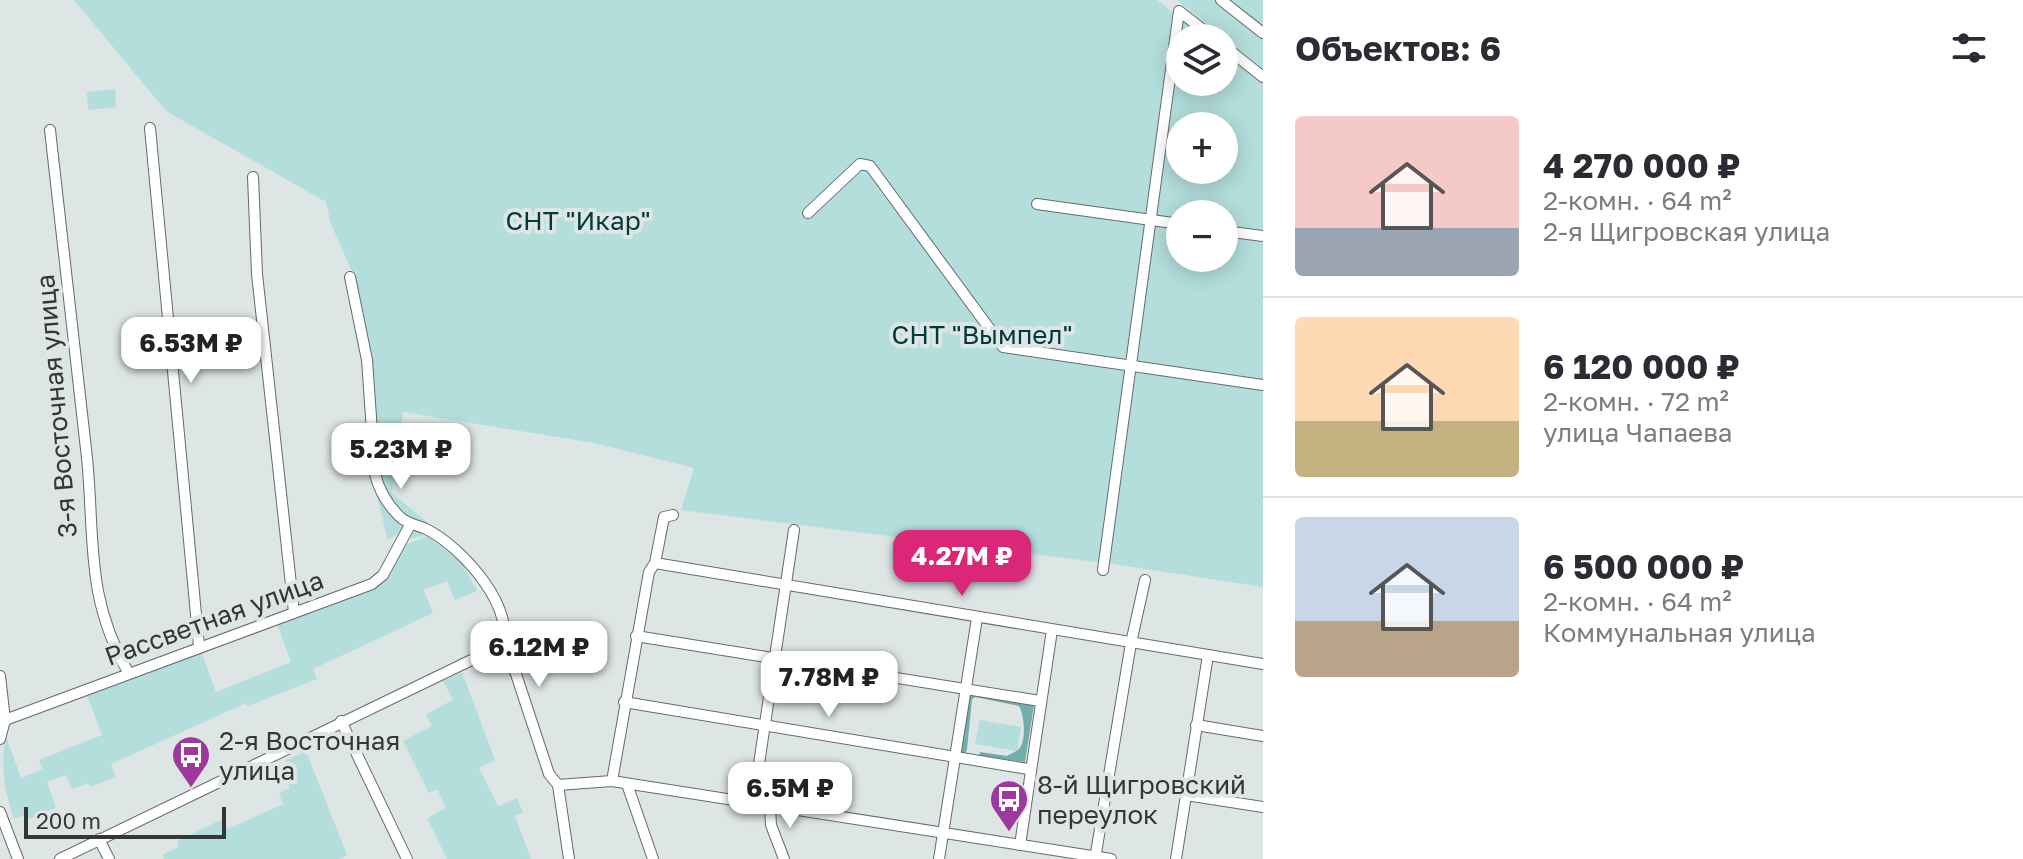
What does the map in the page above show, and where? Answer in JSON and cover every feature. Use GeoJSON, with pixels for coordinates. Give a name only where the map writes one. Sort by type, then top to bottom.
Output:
{"type":"FeatureCollection","features":[{"type":"Feature","properties":{"kind":"street"},"geometry":{"type":"LineString","coordinates":[[1221,0],[1263,33]]}},
{"type":"Feature","properties":{"kind":"street"},"geometry":{"type":"LineString","coordinates":[[1177,24],[1179,11],[1196,24]]}},
{"type":"Feature","properties":{"kind":"street"},"geometry":{"type":"LineString","coordinates":[[1238,57],[1263,77]]}},
{"type":"Feature","properties":{"kind":"street"},"geometry":{"type":"LineString","coordinates":[[1103,570],[1167,96]]}},
{"type":"Feature","properties":{"kind":"street"},"geometry":{"type":"LineString","coordinates":[[150,128],[199,646]]}},
{"type":"Feature","properties":{"kind":"street","name":"3-я Восточная улица"},"geometry":{"type":"LineString","coordinates":[[50,130],[87,463],[91,560],[96,592],[128,672]]}},
{"type":"Feature","properties":{"kind":"street"},"geometry":{"type":"LineString","coordinates":[[808,213],[860,164],[870,166],[1003,347],[1263,385]]}},
{"type":"Feature","properties":{"kind":"street"},"geometry":{"type":"LineString","coordinates":[[253,177],[257,274],[294,612]]}},
{"type":"Feature","properties":{"kind":"street"},"geometry":{"type":"LineString","coordinates":[[1037,204],[1166,222]]}},
{"type":"Feature","properties":{"kind":"street"},"geometry":{"type":"LineString","coordinates":[[1238,233],[1263,236]]}},
{"type":"Feature","properties":{"kind":"street"},"geometry":{"type":"LineString","coordinates":[[350,277],[367,360],[375,474],[379,490],[410,525],[426,529],[466,560],[492,591],[503,630],[504,643],[500,652]]}},
{"type":"Feature","properties":{"kind":"street"},"geometry":{"type":"LineString","coordinates":[[612,781],[649,572],[655,563],[664,517],[673,515]]}},
{"type":"Feature","properties":{"kind":"street","name":"Рассветная улица"},"geometry":{"type":"LineString","coordinates":[[5,720],[372,584],[383,575],[410,525]]}},
{"type":"Feature","properties":{"kind":"street"},"geometry":{"type":"LineString","coordinates":[[753,804],[794,530]]}},
{"type":"Feature","properties":{"kind":"street"},"geometry":{"type":"LineString","coordinates":[[655,563],[1263,664]]}},
{"type":"Feature","properties":{"kind":"street"},"geometry":{"type":"LineString","coordinates":[[1096,858],[1131,643],[1145,580]]}},
{"type":"Feature","properties":{"kind":"street"},"geometry":{"type":"LineString","coordinates":[[939,859],[977,618]]}},
{"type":"Feature","properties":{"kind":"street"},"geometry":{"type":"LineString","coordinates":[[1020,845],[1028,769],[1052,630]]}},
{"type":"Feature","properties":{"kind":"street"},"geometry":{"type":"LineString","coordinates":[[636,636],[1040,701]]}},
{"type":"Feature","properties":{"kind":"street"},"geometry":{"type":"LineString","coordinates":[[60,859],[341,721],[486,653],[500,652]]}},
{"type":"Feature","properties":{"kind":"street"},"geometry":{"type":"LineString","coordinates":[[500,652],[514,668],[549,774],[558,785],[569,859]]}},
{"type":"Feature","properties":{"kind":"street"},"geometry":{"type":"LineString","coordinates":[[1176,859],[1208,655]]}},
{"type":"Feature","properties":{"kind":"street"},"geometry":{"type":"LineString","coordinates":[[0,676],[5,720],[0,739]]}},
{"type":"Feature","properties":{"kind":"street"},"geometry":{"type":"LineString","coordinates":[[624,702],[1028,769]]}},
{"type":"Feature","properties":{"kind":"street"},"geometry":{"type":"LineString","coordinates":[[341,721],[407,859]]}},
{"type":"Feature","properties":{"kind":"street"},"geometry":{"type":"LineString","coordinates":[[1196,725],[1263,736]]}},
{"type":"Feature","properties":{"kind":"street"},"geometry":{"type":"LineString","coordinates":[[558,785],[612,781],[1111,859]]}},
{"type":"Feature","properties":{"kind":"street"},"geometry":{"type":"LineString","coordinates":[[627,784],[653,859]]}},
{"type":"Feature","properties":{"kind":"street"},"geometry":{"type":"LineString","coordinates":[[1186,795],[1263,807]]}},
{"type":"Feature","properties":{"kind":"street"},"geometry":{"type":"LineString","coordinates":[[770,807],[771,825],[784,859]]}},
{"type":"Feature","properties":{"kind":"street"},"geometry":{"type":"LineString","coordinates":[[0,812],[18,859]]}},
{"type":"Feature","properties":{"kind":"street"},"geometry":{"type":"LineString","coordinates":[[99,839],[109,859]]}},
{"type":"Feature","properties":{"kind":"green space"},"geometry":{"type":"Polygon","coordinates":[[[74,0],[1157,0],[1187,24],[1166,24],[1166,96],[1238,96],[1238,64],[1263,83],[1263,587],[1113,564],[681,510],[694,468],[594,443],[403,412],[392,493],[447,539],[430,533],[412,539],[407,528],[388,540],[374,485],[366,326],[356,280],[331,224],[326,202],[166,111],[74,0]]]}},
{"type":"Feature","properties":{"kind":"green space"},"geometry":{"type":"Polygon","coordinates":[[[1177,0],[1263,0],[1263,69],[1238,49],[1238,24],[1207,24],[1177,0]]]}},
{"type":"Feature","properties":{"kind":"green space"},"geometry":{"type":"Polygon","coordinates":[[[115,89],[116,107],[88,110],[87,92],[115,89]]]}},
{"type":"Feature","properties":{"kind":"green space"},"geometry":{"type":"Polygon","coordinates":[[[427,536],[462,562],[477,591],[455,600],[447,581],[424,590],[433,613],[313,669],[317,679],[248,706],[246,703],[111,764],[116,777],[91,787],[88,783],[72,789],[66,775],[47,782],[56,808],[29,819],[26,814],[14,819],[4,777],[6,736],[21,778],[42,769],[39,760],[102,735],[86,693],[200,648],[216,692],[291,662],[276,621],[376,586],[405,545],[427,536]]]}},
{"type":"Feature","properties":{"kind":"green space"},"geometry":{"type":"Polygon","coordinates":[[[462,672],[495,760],[479,768],[498,806],[517,798],[523,813],[515,816],[531,859],[447,859],[427,818],[446,808],[437,789],[429,793],[403,741],[432,726],[426,714],[453,700],[443,681],[462,672]]]}},
{"type":"Feature","properties":{"kind":"green space"},"geometry":{"type":"Polygon","coordinates":[[[980,720],[1021,727],[1017,751],[975,744],[980,720]]]}},
{"type":"Feature","properties":{"kind":"green space"},"geometry":{"type":"Polygon","coordinates":[[[306,751],[347,855],[339,859],[164,859],[162,855],[179,847],[177,841],[223,819],[228,829],[283,804],[279,793],[290,788],[285,776],[290,774],[285,761],[306,751]]]}},
{"type":"Feature","properties":{"kind":"shaded area"},"geometry":{"type":"Polygon","coordinates":[[[968,694],[1034,705],[1025,762],[979,756],[980,752],[1007,756],[1016,751],[1022,745],[1024,727],[1019,706],[975,697],[972,699],[967,749],[965,755],[959,754],[968,694]]]}},
{"type":"Feature","properties":{"kind":"place","name":"2-я Восточная улица"},"geometry":{"type":"Point","coordinates":[191,789]}},
{"type":"Feature","properties":{"kind":"place","name":"8-й Щигровский переулок"},"geometry":{"type":"Point","coordinates":[1009,833]}},
{"type":"Feature","properties":{"kind":"park label","name":"СНТ \"Икар\""},"geometry":{"type":"Point","coordinates":[578,220]}},
{"type":"Feature","properties":{"kind":"park label","name":"СНТ \"Вымпел\""},"geometry":{"type":"Point","coordinates":[982,334]}}]}
